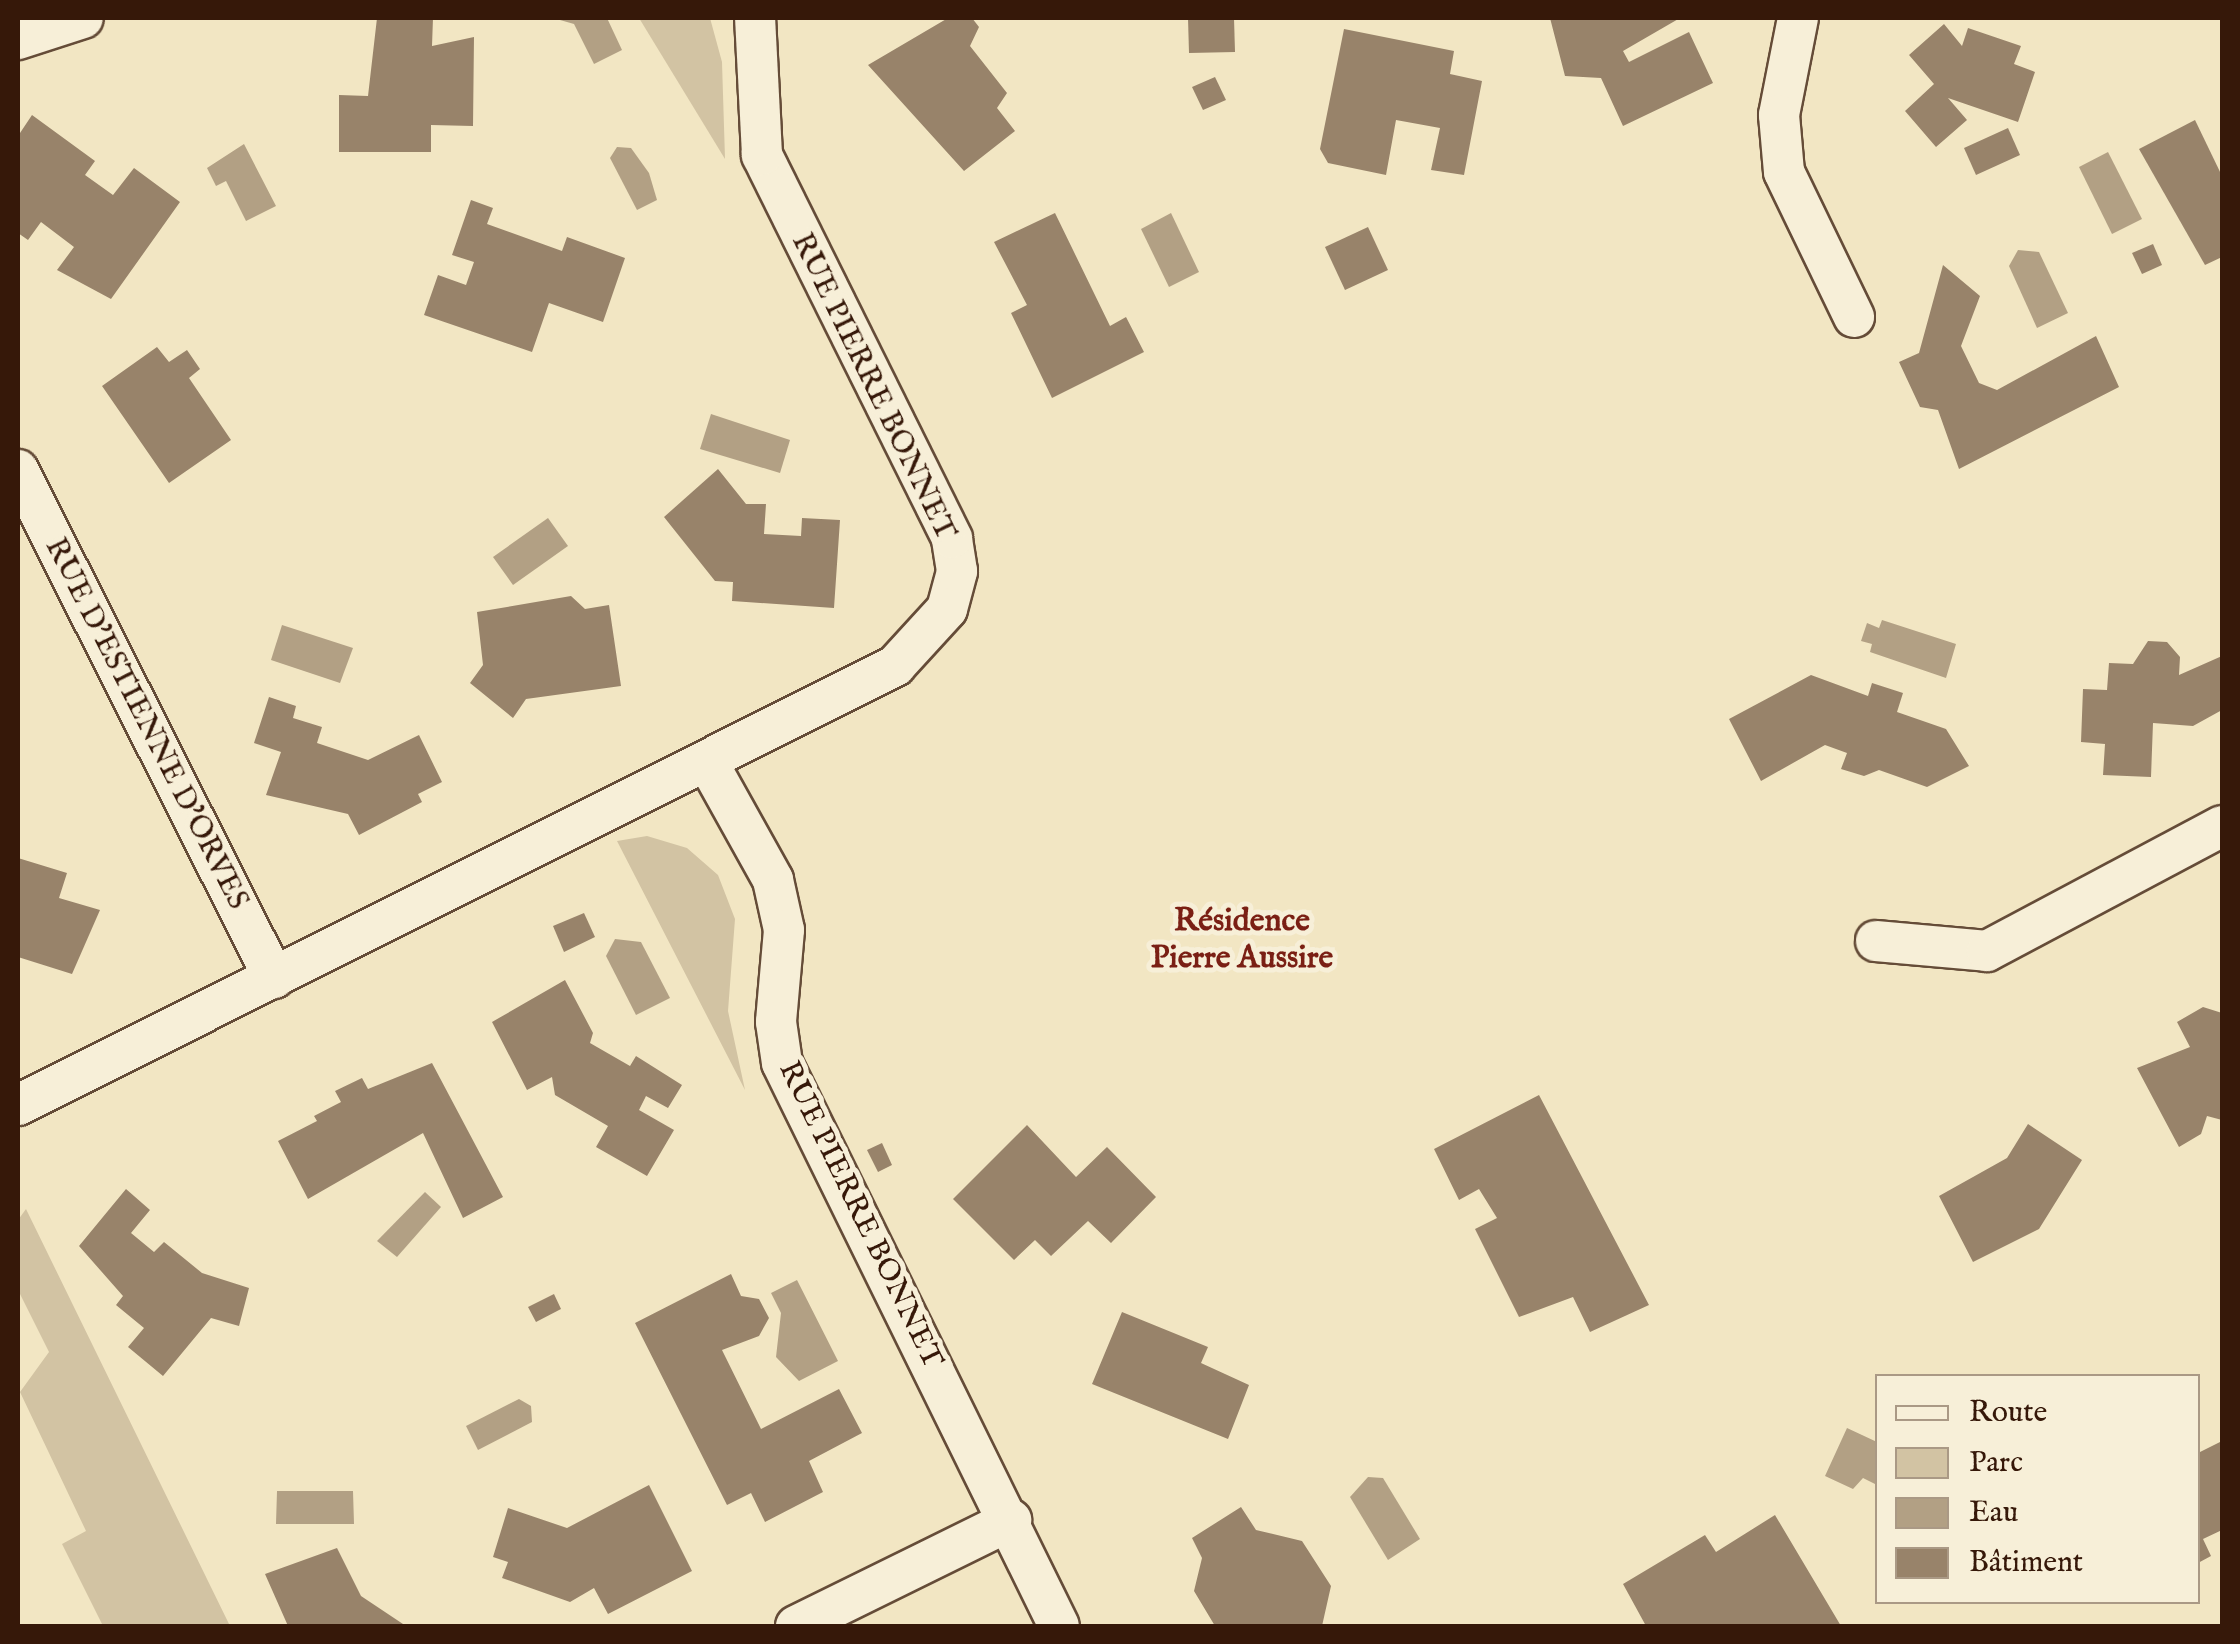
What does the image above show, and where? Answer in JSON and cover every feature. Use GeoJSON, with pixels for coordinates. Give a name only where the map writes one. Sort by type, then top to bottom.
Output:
{"type":"FeatureCollection","features":[{"type":"Feature","properties":{"kind":"street"},"geometry":{"type":"LineString","coordinates":[[18,38],[83,18]]}},
{"type":"Feature","properties":{"kind":"street","name":"RUE PIERRE BONNET"},"geometry":{"type":"LineString","coordinates":[[755,18],[762,154],[930,489],[956,571],[947,609],[895,666],[708,763],[774,880],[784,930],[776,1022],[782,1063],[1011,1520],[1059,1626]]}},
{"type":"Feature","properties":{"kind":"street"},"geometry":{"type":"LineString","coordinates":[[1798,18],[1780,115],[1784,172],[1854,317]]}},
{"type":"Feature","properties":{"kind":"street","name":"RUE D'ESTIENNE D'ORVES"},"geometry":{"type":"LineString","coordinates":[[18,470],[274,978]]}},
{"type":"Feature","properties":{"kind":"street"},"geometry":{"type":"LineString","coordinates":[[18,1105],[708,763]]}},
{"type":"Feature","properties":{"kind":"street"},"geometry":{"type":"LineString","coordinates":[[1876,941],[1987,951],[2222,826]]}},
{"type":"Feature","properties":{"kind":"street"},"geometry":{"type":"LineString","coordinates":[[796,1626],[1011,1520]]}},
{"type":"Feature","properties":{"kind":"green space"},"geometry":{"type":"Polygon","coordinates":[[[639,18],[710,18],[722,62],[725,159],[639,18]]]}},
{"type":"Feature","properties":{"kind":"green space"},"geometry":{"type":"Polygon","coordinates":[[[647,836],[687,848],[718,875],[735,919],[728,1011],[745,1090],[617,841],[647,836]]]}},
{"type":"Feature","properties":{"kind":"green space"},"geometry":{"type":"Polygon","coordinates":[[[26,1209],[230,1626],[103,1626],[62,1544],[86,1531],[20,1392],[49,1352],[18,1290],[18,1220],[26,1209]]]}},
{"type":"Feature","properties":{"kind":"water"},"geometry":{"type":"Polygon","coordinates":[[[553,18],[607,18],[622,50],[594,64],[574,24],[553,18]]]}},
{"type":"Feature","properties":{"kind":"water"},"geometry":{"type":"Polygon","coordinates":[[[244,144],[276,206],[246,221],[226,181],[216,186],[207,168],[244,144]]]}},
{"type":"Feature","properties":{"kind":"water"},"geometry":{"type":"Polygon","coordinates":[[[617,147],[631,148],[649,173],[657,200],[637,210],[610,158],[617,147]]]}},
{"type":"Feature","properties":{"kind":"water"},"geometry":{"type":"Polygon","coordinates":[[[2108,152],[2142,219],[2112,234],[2079,167],[2108,152]]]}},
{"type":"Feature","properties":{"kind":"water"},"geometry":{"type":"Polygon","coordinates":[[[1171,213],[1199,272],[1169,287],[1141,229],[1171,213]]]}},
{"type":"Feature","properties":{"kind":"water"},"geometry":{"type":"Polygon","coordinates":[[[2018,250],[2039,252],[2068,313],[2037,328],[2009,266],[2018,250]]]}},
{"type":"Feature","properties":{"kind":"water"},"geometry":{"type":"Polygon","coordinates":[[[711,414],[790,440],[780,473],[700,449],[711,414]]]}},
{"type":"Feature","properties":{"kind":"water"},"geometry":{"type":"Polygon","coordinates":[[[548,518],[568,546],[513,585],[493,557],[548,518]]]}},
{"type":"Feature","properties":{"kind":"water"},"geometry":{"type":"Polygon","coordinates":[[[1882,620],[1956,644],[1946,678],[1870,652],[1872,644],[1861,641],[1867,623],[1879,628],[1882,620]]]}},
{"type":"Feature","properties":{"kind":"water"},"geometry":{"type":"Polygon","coordinates":[[[282,625],[353,648],[340,683],[271,660],[282,625]]]}},
{"type":"Feature","properties":{"kind":"water"},"geometry":{"type":"Polygon","coordinates":[[[615,939],[641,942],[670,998],[636,1015],[606,956],[615,939]]]}},
{"type":"Feature","properties":{"kind":"water"},"geometry":{"type":"Polygon","coordinates":[[[425,1192],[441,1207],[397,1257],[377,1241],[425,1192]]]}},
{"type":"Feature","properties":{"kind":"water"},"geometry":{"type":"Polygon","coordinates":[[[797,1280],[838,1361],[799,1381],[776,1357],[781,1313],[771,1293],[797,1280]]]}},
{"type":"Feature","properties":{"kind":"water"},"geometry":{"type":"Polygon","coordinates":[[[519,1399],[531,1406],[532,1422],[478,1450],[466,1426],[519,1399]]]}},
{"type":"Feature","properties":{"kind":"water"},"geometry":{"type":"Polygon","coordinates":[[[1847,1428],[1875,1441],[1875,1484],[1863,1478],[1853,1489],[1825,1476],[1847,1428]]]}},
{"type":"Feature","properties":{"kind":"water"},"geometry":{"type":"Polygon","coordinates":[[[1368,1477],[1383,1478],[1420,1539],[1388,1560],[1350,1497],[1368,1477]]]}},
{"type":"Feature","properties":{"kind":"water"},"geometry":{"type":"Polygon","coordinates":[[[277,1491],[353,1491],[354,1524],[276,1524],[277,1491]]]}},
{"type":"Feature","properties":{"kind":"building"},"geometry":{"type":"Polygon","coordinates":[[[377,18],[433,18],[432,46],[474,37],[473,126],[431,125],[431,152],[339,152],[339,95],[368,96],[377,18]]]}},
{"type":"Feature","properties":{"kind":"building"},"geometry":{"type":"Polygon","coordinates":[[[948,18],[972,18],[979,27],[970,46],[1007,93],[997,108],[1015,131],[964,171],[868,65],[948,18]]]}},
{"type":"Feature","properties":{"kind":"building"},"geometry":{"type":"Polygon","coordinates":[[[1188,18],[1234,18],[1235,52],[1189,53],[1188,18]]]}},
{"type":"Feature","properties":{"kind":"building"},"geometry":{"type":"Polygon","coordinates":[[[1550,18],[1680,18],[1623,51],[1629,62],[1689,32],[1713,83],[1623,126],[1601,78],[1565,76],[1550,18]]]}},
{"type":"Feature","properties":{"kind":"building"},"geometry":{"type":"Polygon","coordinates":[[[1944,24],[1962,46],[1968,28],[2021,46],[2014,64],[2035,72],[2018,122],[1948,98],[1967,120],[1936,147],[1905,111],[1934,84],[1909,55],[1944,24]]]}},
{"type":"Feature","properties":{"kind":"building"},"geometry":{"type":"Polygon","coordinates":[[[1344,29],[1454,51],[1450,74],[1482,81],[1464,175],[1431,170],[1440,128],[1396,120],[1386,175],[1328,163],[1320,149],[1344,29]]]}},
{"type":"Feature","properties":{"kind":"building"},"geometry":{"type":"Polygon","coordinates":[[[1215,77],[1226,100],[1203,110],[1192,87],[1215,77]]]}},
{"type":"Feature","properties":{"kind":"building"},"geometry":{"type":"Polygon","coordinates":[[[32,115],[95,161],[85,175],[113,195],[134,168],[180,202],[111,299],[57,270],[74,247],[41,222],[28,240],[18,233],[18,136],[32,115]]]}},
{"type":"Feature","properties":{"kind":"building"},"geometry":{"type":"Polygon","coordinates":[[[2195,120],[2222,176],[2222,257],[2205,265],[2139,149],[2195,120]]]}},
{"type":"Feature","properties":{"kind":"building"},"geometry":{"type":"Polygon","coordinates":[[[2008,128],[2020,155],[1976,175],[1964,148],[2008,128]]]}},
{"type":"Feature","properties":{"kind":"building"},"geometry":{"type":"Polygon","coordinates":[[[471,200],[493,208],[487,224],[562,251],[567,237],[625,258],[603,322],[549,303],[532,352],[424,315],[438,275],[466,285],[474,262],[452,255],[471,200]]]}},
{"type":"Feature","properties":{"kind":"building"},"geometry":{"type":"Polygon","coordinates":[[[1055,213],[1110,326],[1126,317],[1144,352],[1052,398],[1011,313],[1027,305],[994,242],[1055,213]]]}},
{"type":"Feature","properties":{"kind":"building"},"geometry":{"type":"Polygon","coordinates":[[[1368,227],[1388,270],[1345,290],[1325,247],[1368,227]]]}},
{"type":"Feature","properties":{"kind":"building"},"geometry":{"type":"Polygon","coordinates":[[[2153,244],[2162,265],[2142,274],[2132,253],[2153,244]]]}},
{"type":"Feature","properties":{"kind":"building"},"geometry":{"type":"Polygon","coordinates":[[[1943,265],[1980,296],[1961,346],[1979,383],[1997,390],[2096,336],[2119,387],[1959,469],[1938,410],[1920,407],[1899,362],[1919,353],[1943,265]]]}},
{"type":"Feature","properties":{"kind":"building"},"geometry":{"type":"Polygon","coordinates":[[[157,347],[169,362],[187,350],[200,369],[189,378],[231,440],[169,483],[102,386],[157,347]]]}},
{"type":"Feature","properties":{"kind":"building"},"geometry":{"type":"Polygon","coordinates":[[[718,469],[746,504],[766,504],[764,534],[801,536],[802,518],[840,520],[834,608],[732,601],[733,582],[715,581],[664,517],[718,469]]]}},
{"type":"Feature","properties":{"kind":"building"},"geometry":{"type":"Polygon","coordinates":[[[571,596],[585,609],[609,605],[621,686],[526,699],[513,718],[470,683],[483,665],[477,612],[571,596]]]}},
{"type":"Feature","properties":{"kind":"building"},"geometry":{"type":"Polygon","coordinates":[[[2148,641],[2167,642],[2180,657],[2179,675],[2222,656],[2222,710],[2193,726],[2153,723],[2151,777],[2103,775],[2105,744],[2081,742],[2083,689],[2107,690],[2109,663],[2133,664],[2148,641]]]}},
{"type":"Feature","properties":{"kind":"building"},"geometry":{"type":"Polygon","coordinates":[[[1811,675],[1868,696],[1872,683],[1903,693],[1897,712],[1946,729],[1969,766],[1927,787],[1879,770],[1864,776],[1841,769],[1847,753],[1825,745],[1761,781],[1729,719],[1811,675]]]}},
{"type":"Feature","properties":{"kind":"building"},"geometry":{"type":"Polygon","coordinates":[[[269,697],[296,706],[293,718],[322,727],[317,743],[368,760],[419,735],[442,782],[418,794],[422,802],[359,835],[348,814],[266,795],[281,752],[254,743],[269,697]]]}},
{"type":"Feature","properties":{"kind":"building"},"geometry":{"type":"Polygon","coordinates":[[[18,858],[67,873],[59,898],[100,910],[72,974],[18,957],[18,858]]]}},
{"type":"Feature","properties":{"kind":"building"},"geometry":{"type":"Polygon","coordinates":[[[584,913],[595,937],[564,952],[553,926],[584,913]]]}},
{"type":"Feature","properties":{"kind":"building"},"geometry":{"type":"Polygon","coordinates":[[[565,980],[593,1033],[590,1043],[630,1066],[636,1056],[682,1085],[668,1108],[646,1096],[639,1110],[674,1130],[647,1176],[596,1147],[608,1126],[555,1095],[552,1077],[527,1090],[492,1022],[565,980]]]}},
{"type":"Feature","properties":{"kind":"building"},"geometry":{"type":"Polygon","coordinates":[[[2203,1007],[2222,1013],[2222,1120],[2207,1116],[2201,1134],[2179,1147],[2137,1068],[2190,1047],[2177,1022],[2203,1007]]]}},
{"type":"Feature","properties":{"kind":"building"},"geometry":{"type":"Polygon","coordinates":[[[432,1063],[503,1197],[463,1218],[423,1133],[308,1199],[278,1141],[317,1121],[314,1116],[341,1102],[335,1091],[362,1078],[368,1089],[432,1063]]]}},
{"type":"Feature","properties":{"kind":"building"},"geometry":{"type":"Polygon","coordinates":[[[1539,1095],[1649,1305],[1590,1332],[1573,1297],[1519,1317],[1475,1229],[1497,1218],[1479,1189],[1459,1200],[1434,1149],[1539,1095]]]}},
{"type":"Feature","properties":{"kind":"building"},"geometry":{"type":"Polygon","coordinates":[[[2028,1124],[2082,1160],[2039,1229],[1973,1262],[1939,1196],[2007,1158],[2028,1124]]]}},
{"type":"Feature","properties":{"kind":"building"},"geometry":{"type":"Polygon","coordinates":[[[1027,1125],[1076,1177],[1107,1147],[1156,1197],[1111,1243],[1088,1221],[1051,1256],[1035,1240],[1014,1260],[953,1199],[1027,1125]]]}},
{"type":"Feature","properties":{"kind":"building"},"geometry":{"type":"Polygon","coordinates":[[[882,1143],[892,1165],[878,1172],[867,1150],[882,1143]]]}},
{"type":"Feature","properties":{"kind":"building"},"geometry":{"type":"Polygon","coordinates":[[[126,1189],[150,1210],[131,1233],[154,1252],[164,1242],[202,1273],[249,1288],[239,1326],[211,1318],[163,1376],[128,1347],[144,1328],[116,1305],[123,1296],[79,1246],[126,1189]]]}},
{"type":"Feature","properties":{"kind":"building"},"geometry":{"type":"Polygon","coordinates":[[[731,1274],[741,1296],[759,1299],[769,1318],[759,1336],[722,1350],[761,1429],[839,1389],[862,1433],[809,1461],[823,1492],[765,1522],[751,1493],[727,1505],[635,1323],[731,1274]]]}},
{"type":"Feature","properties":{"kind":"building"},"geometry":{"type":"Polygon","coordinates":[[[554,1294],[561,1309],[536,1322],[528,1307],[554,1294]]]}},
{"type":"Feature","properties":{"kind":"building"},"geometry":{"type":"Polygon","coordinates":[[[1122,1312],[1208,1347],[1201,1363],[1249,1385],[1228,1439],[1092,1384],[1122,1312]]]}},
{"type":"Feature","properties":{"kind":"building"},"geometry":{"type":"Polygon","coordinates":[[[2222,1441],[2222,1530],[2203,1539],[2211,1556],[2200,1562],[2200,1452],[2222,1441]]]}},
{"type":"Feature","properties":{"kind":"building"},"geometry":{"type":"Polygon","coordinates":[[[649,1485],[692,1571],[608,1614],[594,1588],[570,1602],[502,1578],[508,1562],[493,1557],[508,1508],[567,1528],[649,1485]]]}},
{"type":"Feature","properties":{"kind":"building"},"geometry":{"type":"Polygon","coordinates":[[[1241,1507],[1256,1530],[1302,1541],[1331,1586],[1322,1626],[1215,1626],[1194,1591],[1202,1558],[1192,1538],[1241,1507]]]}},
{"type":"Feature","properties":{"kind":"building"},"geometry":{"type":"Polygon","coordinates":[[[1775,1515],[1841,1626],[1646,1626],[1623,1584],[1705,1535],[1716,1552],[1775,1515]]]}},
{"type":"Feature","properties":{"kind":"building"},"geometry":{"type":"Polygon","coordinates":[[[337,1548],[361,1596],[406,1626],[288,1626],[265,1574],[337,1548]]]}},
{"type":"Feature","properties":{"kind":"district","name":"Résidence Pierre Aussire"},"geometry":{"type":"Point","coordinates":[1242,942]}}]}
